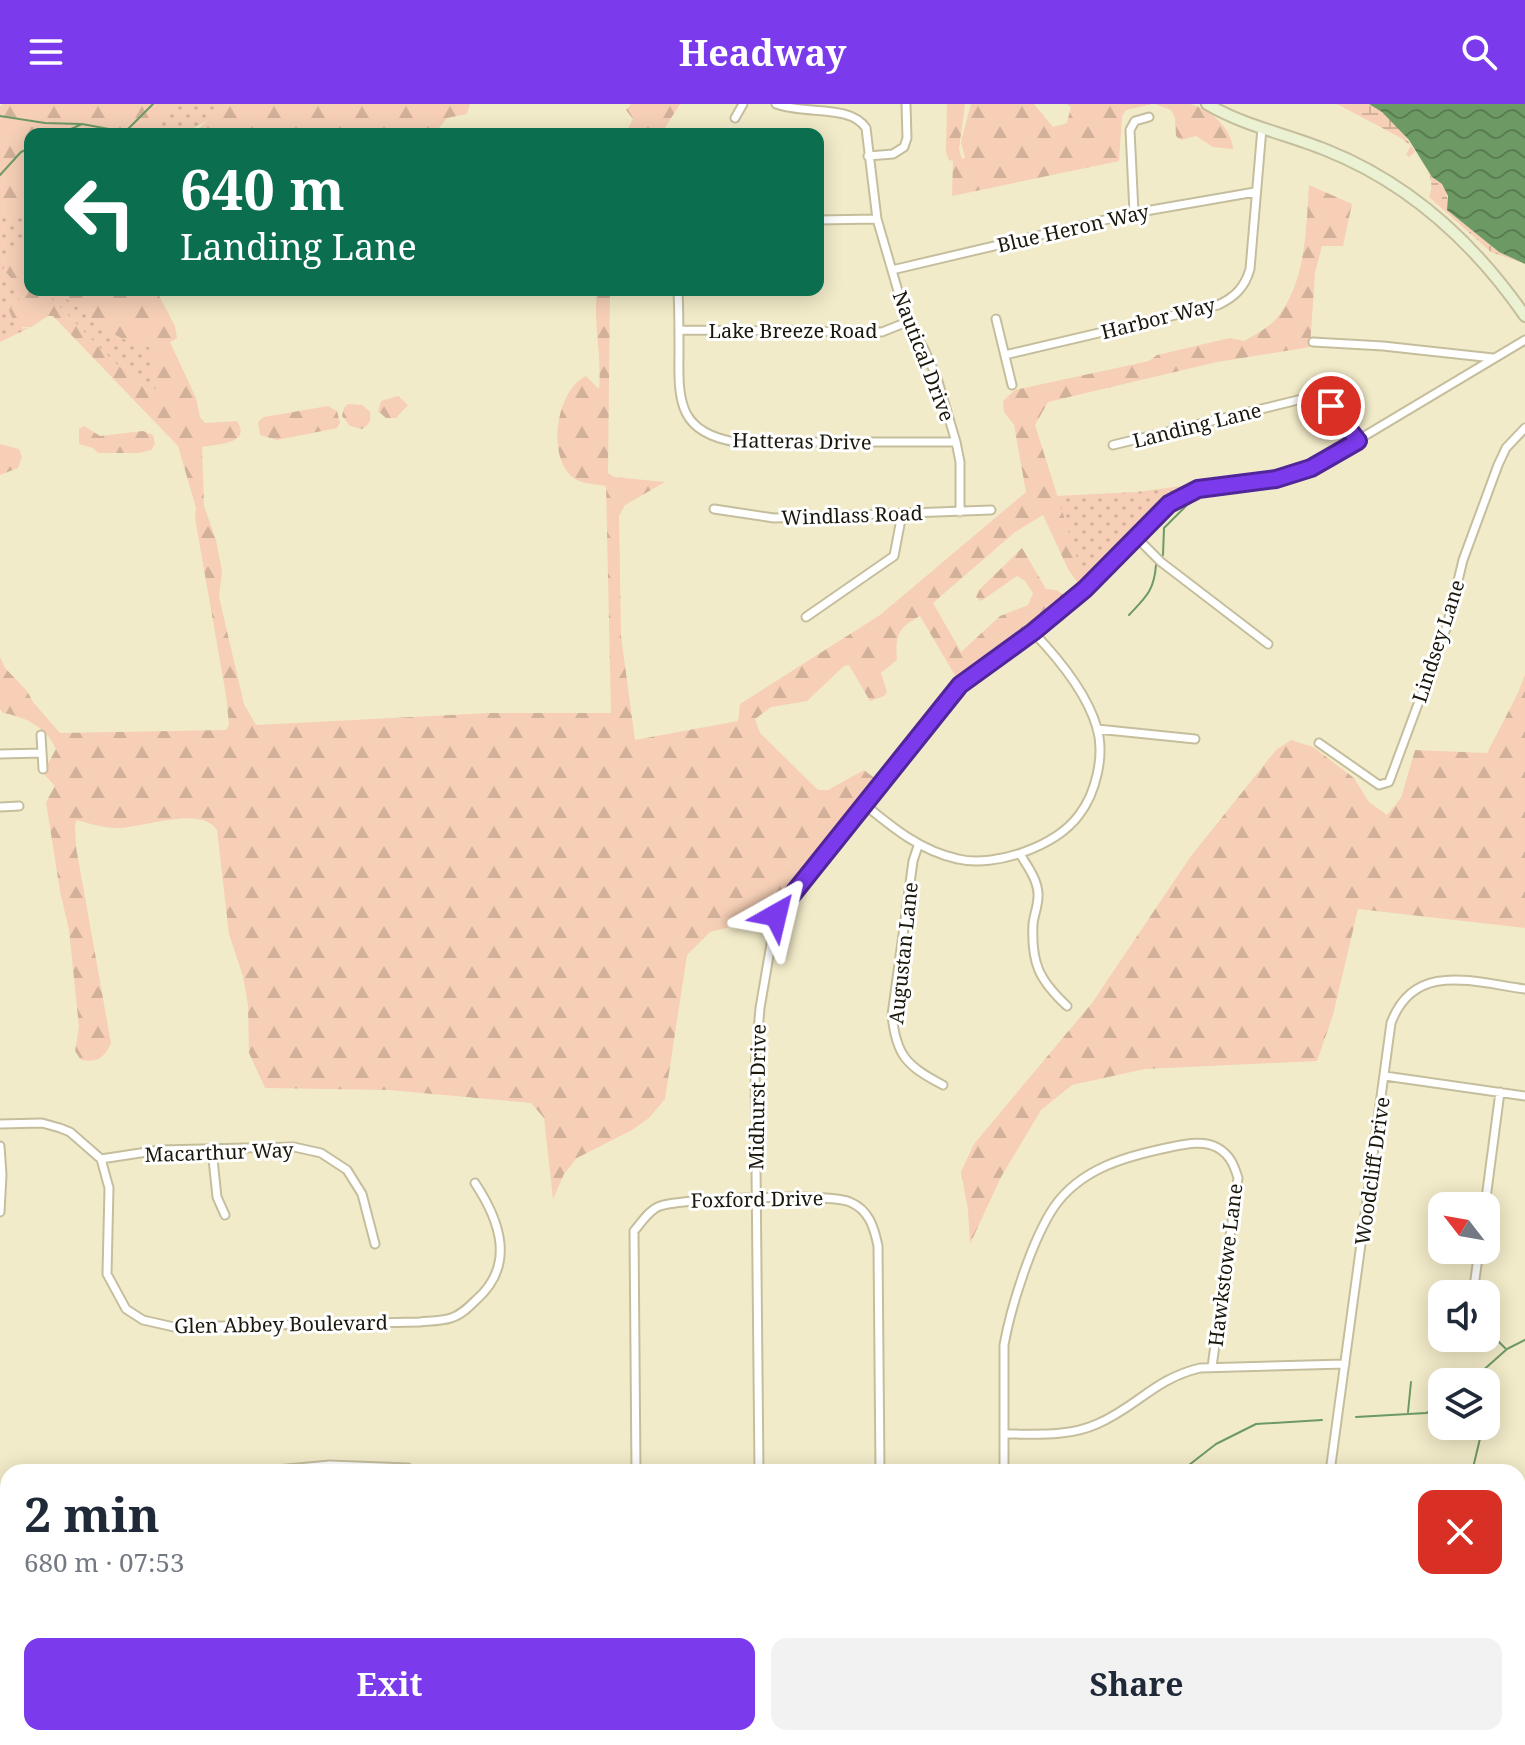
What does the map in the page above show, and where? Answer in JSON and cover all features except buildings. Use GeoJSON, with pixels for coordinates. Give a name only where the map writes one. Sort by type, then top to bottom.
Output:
{"type":"FeatureCollection","features":[{"type":"Feature","properties":{"kind":"street"},"geometry":{"type":"LineString","coordinates":[[735,118],[743,104]]}},
{"type":"Feature","properties":{"kind":"street","name":"Nautical Drive"},"geometry":{"type":"LineString","coordinates":[[776,104],[790,108],[848,109],[860,118],[866,128],[877,219],[907,322],[937,378],[956,442],[960,462],[960,512]]}},
{"type":"Feature","properties":{"kind":"street"},"geometry":{"type":"LineString","coordinates":[[868,156],[902,150],[907,138],[906,104]]}},
{"type":"Feature","properties":{"kind":"street"},"geometry":{"type":"LineString","coordinates":[[1207,104],[1357,164],[1416,201],[1483,262],[1525,316]]}},
{"type":"Feature","properties":{"kind":"street"},"geometry":{"type":"LineString","coordinates":[[1134,213],[1129,139],[1135,121],[1149,117]]}},
{"type":"Feature","properties":{"kind":"street","name":"Harbor Way"},"geometry":{"type":"LineString","coordinates":[[1005,355],[1218,305],[1230,299],[1244,284],[1250,269],[1262,128]]}},
{"type":"Feature","properties":{"kind":"street","name":"Blue Heron Way"},"geometry":{"type":"LineString","coordinates":[[892,270],[1134,213],[1255,192]]}},
{"type":"Feature","properties":{"kind":"street"},"geometry":{"type":"LineString","coordinates":[[824,220],[877,219]]}},
{"type":"Feature","properties":{"kind":"street","name":"Hatteras Drive"},"geometry":{"type":"LineString","coordinates":[[678,296],[678,393],[682,405],[699,430],[714,438],[736,442],[956,442]]}},
{"type":"Feature","properties":{"kind":"street"},"geometry":{"type":"LineString","coordinates":[[996,319],[1012,385]]}},
{"type":"Feature","properties":{"kind":"street","name":"Lake Breeze Road"},"geometry":{"type":"LineString","coordinates":[[679,330],[882,332],[907,322]]}},
{"type":"Feature","properties":{"kind":"street"},"geometry":{"type":"LineString","coordinates":[[1033,632],[1085,699],[1097,729],[1101,753],[1095,781],[1079,816],[1053,837],[1020,854],[991,863],[959,860],[918,846],[864,804],[960,685],[1033,632],[1085,589],[1181,496],[1198,489],[1276,479],[1311,468],[1525,340]]}},
{"type":"Feature","properties":{"kind":"street"},"geometry":{"type":"LineString","coordinates":[[1313,342],[1493,358]]}},
{"type":"Feature","properties":{"kind":"street","name":"Landing Lane"},"geometry":{"type":"LineString","coordinates":[[1113,445],[1302,399],[1317,400],[1331,406],[1358,441]]}},
{"type":"Feature","properties":{"kind":"street","name":"Lindsey Lane"},"geometry":{"type":"LineString","coordinates":[[1319,743],[1379,785],[1389,782],[1447,626],[1463,560],[1498,465],[1506,448],[1525,428]]}},
{"type":"Feature","properties":{"kind":"street","name":"Windlass Road"},"geometry":{"type":"LineString","coordinates":[[714,509],[774,518],[991,510]]}},
{"type":"Feature","properties":{"kind":"street"},"geometry":{"type":"LineString","coordinates":[[806,617],[894,556],[902,514]]}},
{"type":"Feature","properties":{"kind":"street"},"geometry":{"type":"LineString","coordinates":[[1136,537],[1161,562],[1268,644]]}},
{"type":"Feature","properties":{"kind":"street"},"geometry":{"type":"LineString","coordinates":[[1097,729],[1195,739]]}},
{"type":"Feature","properties":{"kind":"street"},"geometry":{"type":"LineString","coordinates":[[41,735],[43,769]]}},
{"type":"Feature","properties":{"kind":"street"},"geometry":{"type":"LineString","coordinates":[[0,754],[42,753]]}},
{"type":"Feature","properties":{"kind":"street","name":"Midhurst Drive"},"geometry":{"type":"LineString","coordinates":[[759,1464],[755,1066],[760,1008],[776,915],[864,804]]}},
{"type":"Feature","properties":{"kind":"street"},"geometry":{"type":"LineString","coordinates":[[0,807],[19,806]]}},
{"type":"Feature","properties":{"kind":"street","name":"Augustan Lane"},"geometry":{"type":"LineString","coordinates":[[918,846],[913,861],[892,1015],[894,1039],[902,1057],[919,1072],[943,1085]]}},
{"type":"Feature","properties":{"kind":"street"},"geometry":{"type":"LineString","coordinates":[[1020,854],[1036,880],[1039,896],[1033,921],[1034,956],[1046,986],[1067,1006]]}},
{"type":"Feature","properties":{"kind":"street","name":"Woodcliff Drive"},"geometry":{"type":"LineString","coordinates":[[1331,1464],[1391,1023],[1397,1007],[1410,992],[1438,980],[1525,989]]}},
{"type":"Feature","properties":{"kind":"street"},"geometry":{"type":"LineString","coordinates":[[1385,1076],[1525,1096]]}},
{"type":"Feature","properties":{"kind":"street"},"geometry":{"type":"LineString","coordinates":[[1487,1192],[1500,1092]]}},
{"type":"Feature","properties":{"kind":"street"},"geometry":{"type":"LineString","coordinates":[[0,1124],[42,1123],[60,1128],[70,1132],[101,1159]]}},
{"type":"Feature","properties":{"kind":"street","name":"Hawkstowe Lane"},"geometry":{"type":"LineString","coordinates":[[1004,1464],[1004,1345],[1007,1325],[1043,1227],[1055,1206],[1071,1189],[1112,1161],[1203,1143],[1227,1154],[1234,1165],[1238,1178],[1212,1367]]}},
{"type":"Feature","properties":{"kind":"street"},"geometry":{"type":"LineString","coordinates":[[0,1146],[0,1212]]}},
{"type":"Feature","properties":{"kind":"street","name":"Macarthur Way"},"geometry":{"type":"LineString","coordinates":[[101,1159],[160,1150],[294,1147],[321,1153],[347,1170],[362,1194],[375,1244]]}},
{"type":"Feature","properties":{"kind":"street"},"geometry":{"type":"LineString","coordinates":[[212,1150],[217,1197],[225,1215]]}},
{"type":"Feature","properties":{"kind":"street","name":"Glen Abbey Boulevard"},"geometry":{"type":"LineString","coordinates":[[101,1159],[109,1188],[107,1274],[126,1309],[143,1320],[174,1327],[420,1322],[450,1319],[461,1314],[485,1293],[496,1273],[501,1250],[498,1223],[475,1183]]}},
{"type":"Feature","properties":{"kind":"street","name":"Foxford Drive"},"geometry":{"type":"LineString","coordinates":[[636,1464],[634,1231],[656,1207],[682,1201],[836,1198],[860,1208],[868,1216],[878,1246],[880,1464]]}},
{"type":"Feature","properties":{"kind":"street"},"geometry":{"type":"LineString","coordinates":[[1005,1434],[1077,1431],[1097,1424],[1179,1373],[1212,1367],[1345,1364]]}},
{"type":"Feature","properties":{"kind":"green space"},"geometry":{"type":"Polygon","coordinates":[[[3,104],[169,104],[167,111],[151,128],[24,128],[24,212],[0,219],[0,107],[3,104]]]}},
{"type":"Feature","properties":{"kind":"green space"},"geometry":{"type":"Polygon","coordinates":[[[169,104],[226,104],[208,120],[192,128],[151,128],[167,111],[169,104]]]}},
{"type":"Feature","properties":{"kind":"green space"},"geometry":{"type":"Polygon","coordinates":[[[226,104],[470,104],[467,114],[447,118],[439,128],[199,128],[226,104]]]}},
{"type":"Feature","properties":{"kind":"green space"},"geometry":{"type":"Polygon","coordinates":[[[631,104],[680,104],[665,128],[628,128],[633,119],[626,110],[631,104]]]}},
{"type":"Feature","properties":{"kind":"green space"},"geometry":{"type":"Polygon","coordinates":[[[947,104],[965,104],[959,149],[962,159],[965,158],[961,142],[971,104],[1034,104],[1053,127],[1067,123],[1071,107],[1067,104],[1152,104],[1126,110],[1122,116],[1119,161],[952,196],[953,161],[949,160],[946,152],[947,104]]]}},
{"type":"Feature","properties":{"kind":"green space"},"geometry":{"type":"Polygon","coordinates":[[[1155,104],[1189,104],[1204,109],[1224,126],[1233,149],[1213,147],[1196,136],[1181,140],[1176,136],[1175,118],[1171,110],[1155,104]]]}},
{"type":"Feature","properties":{"kind":"green space"},"geometry":{"type":"Polygon","coordinates":[[[1337,104],[1369,104],[1397,126],[1411,146],[1337,104]]]}},
{"type":"Feature","properties":{"kind":"green space"},"geometry":{"type":"Polygon","coordinates":[[[1411,146],[1415,152],[1409,157],[1406,154],[1411,146]]]}},
{"type":"Feature","properties":{"kind":"green space"},"geometry":{"type":"Polygon","coordinates":[[[1427,169],[1445,189],[1447,210],[1499,252],[1525,264],[1491,252],[1429,197],[1431,178],[1427,169]]]}},
{"type":"Feature","properties":{"kind":"green space"},"geometry":{"type":"Polygon","coordinates":[[[1309,185],[1352,204],[1343,246],[1322,246],[1315,273],[1310,347],[1217,362],[1048,402],[1035,425],[1082,574],[1078,583],[1068,569],[1043,515],[1015,532],[933,603],[961,652],[1000,616],[1028,605],[1033,593],[1017,576],[981,601],[976,597],[980,589],[1022,548],[1046,589],[1057,590],[1067,598],[959,682],[920,616],[900,633],[897,660],[881,673],[887,692],[884,696],[870,701],[849,665],[844,666],[807,701],[771,707],[755,719],[760,733],[818,790],[828,790],[864,770],[877,780],[770,909],[754,921],[710,932],[687,955],[665,1099],[649,1118],[632,1130],[577,1158],[564,1174],[553,1199],[544,1118],[531,1103],[389,1090],[265,1088],[249,1053],[248,1005],[243,976],[229,934],[217,830],[209,822],[184,818],[114,828],[77,820],[76,847],[111,1043],[106,1052],[91,1061],[81,1060],[75,1051],[79,1027],[69,930],[46,802],[55,786],[43,773],[56,749],[47,735],[34,724],[3,713],[0,709],[0,657],[5,668],[60,733],[226,730],[229,725],[195,518],[196,508],[178,446],[53,316],[31,327],[16,327],[9,310],[24,294],[49,296],[113,361],[157,398],[149,347],[125,340],[103,327],[63,296],[159,296],[175,326],[177,338],[170,342],[196,398],[200,417],[205,423],[237,421],[240,434],[237,439],[202,447],[204,506],[216,540],[222,571],[219,597],[244,704],[256,725],[490,713],[611,713],[606,486],[583,482],[571,476],[563,465],[557,437],[562,407],[576,383],[586,376],[599,389],[597,296],[610,296],[608,473],[614,477],[665,482],[625,505],[619,516],[621,636],[635,740],[738,721],[740,704],[880,615],[1026,492],[1014,425],[1004,412],[1003,401],[1015,390],[1149,361],[1157,355],[1230,338],[1244,341],[1276,319],[1286,305],[1299,273],[1309,185]]]}},
{"type":"Feature","properties":{"kind":"green space"},"geometry":{"type":"Polygon","coordinates":[[[24,212],[22,329],[31,327],[0,342],[0,219],[24,212]]]}},
{"type":"Feature","properties":{"kind":"green space"},"geometry":{"type":"Polygon","coordinates":[[[16,243],[24,245],[24,292],[3,269],[16,243]]]}},
{"type":"Feature","properties":{"kind":"green space"},"geometry":{"type":"Polygon","coordinates":[[[49,296],[63,296],[104,327],[137,344],[150,346],[158,399],[113,361],[49,296]]]}},
{"type":"Feature","properties":{"kind":"green space"},"geometry":{"type":"Polygon","coordinates":[[[398,396],[408,405],[396,418],[386,418],[378,411],[381,401],[398,396]]]}},
{"type":"Feature","properties":{"kind":"green space"},"geometry":{"type":"Polygon","coordinates":[[[348,404],[362,405],[370,412],[367,426],[362,429],[350,426],[342,416],[348,404]]]}},
{"type":"Feature","properties":{"kind":"green space"},"geometry":{"type":"Polygon","coordinates":[[[328,406],[337,411],[340,423],[337,428],[277,440],[260,435],[258,422],[264,417],[328,406]]]}},
{"type":"Feature","properties":{"kind":"green space"},"geometry":{"type":"Polygon","coordinates":[[[84,426],[100,436],[143,431],[153,435],[155,444],[151,450],[139,453],[98,453],[79,444],[79,429],[84,426]]]}},
{"type":"Feature","properties":{"kind":"green space"},"geometry":{"type":"Polygon","coordinates":[[[0,444],[19,449],[22,457],[18,468],[0,475],[0,444]]]}},
{"type":"Feature","properties":{"kind":"green space"},"geometry":{"type":"Polygon","coordinates":[[[1197,484],[1165,502],[1081,586],[1078,583],[1082,574],[1056,496],[1137,492],[1197,484]]]}},
{"type":"Feature","properties":{"kind":"green space"},"geometry":{"type":"Polygon","coordinates":[[[1525,674],[1525,928],[1358,909],[1333,1015],[1317,1061],[1145,1069],[1072,1085],[1041,1110],[1001,1177],[970,1244],[961,1172],[974,1144],[1092,1003],[1191,856],[1276,750],[1291,740],[1313,747],[1354,778],[1369,802],[1387,815],[1401,798],[1415,750],[1487,753],[1525,674]]]}},
{"type":"Feature","properties":{"kind":"water"},"geometry":{"type":"Polygon","coordinates":[[[1369,104],[1525,104],[1525,264],[1499,252],[1447,210],[1448,196],[1442,184],[1432,177],[1409,140],[1382,112],[1369,104]]]}},
{"type":"Feature","properties":{"kind":"waterway"},"geometry":{"type":"LineString","coordinates":[[129,128],[153,104]]}},
{"type":"Feature","properties":{"kind":"waterway"},"geometry":{"type":"LineString","coordinates":[[0,116],[45,123],[80,124]]}},
{"type":"Feature","properties":{"kind":"waterway"},"geometry":{"type":"LineString","coordinates":[[73,128],[82,124],[104,128]]}},
{"type":"Feature","properties":{"kind":"waterway"},"geometry":{"type":"LineString","coordinates":[[0,175],[24,151]]}},
{"type":"Feature","properties":{"kind":"waterway"},"geometry":{"type":"LineString","coordinates":[[1163,555],[1164,528],[1187,505],[1202,496]]}},
{"type":"Feature","properties":{"kind":"waterway"},"geometry":{"type":"LineString","coordinates":[[1129,615],[1148,593],[1156,565]]}},
{"type":"Feature","properties":{"kind":"waterway"},"geometry":{"type":"LineString","coordinates":[[1486,1368],[1507,1349],[1525,1340]]}},
{"type":"Feature","properties":{"kind":"waterway"},"geometry":{"type":"LineString","coordinates":[[1500,1343],[1505,1348]]}},
{"type":"Feature","properties":{"kind":"waterway"},"geometry":{"type":"LineString","coordinates":[[1408,1412],[1411,1382]]}},
{"type":"Feature","properties":{"kind":"waterway"},"geometry":{"type":"LineString","coordinates":[[1356,1417],[1428,1412]]}},
{"type":"Feature","properties":{"kind":"waterway"},"geometry":{"type":"LineString","coordinates":[[1190,1464],[1216,1444],[1256,1424],[1322,1420]]}},
{"type":"Feature","properties":{"kind":"waterway"},"geometry":{"type":"LineString","coordinates":[[1474,1464],[1480,1440]]}},
{"type":"Feature","properties":{"kind":"route"},"geometry":{"type":"LineString","coordinates":[[776,915],[960,685],[1062,609],[1169,504],[1181,496],[1198,489],[1276,479],[1311,468],[1358,441],[1331,406]]}}]}
